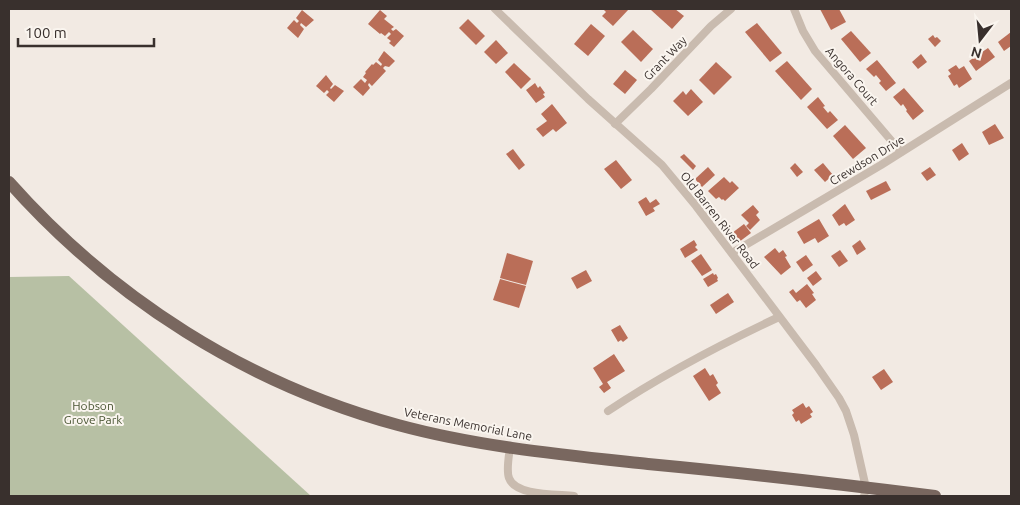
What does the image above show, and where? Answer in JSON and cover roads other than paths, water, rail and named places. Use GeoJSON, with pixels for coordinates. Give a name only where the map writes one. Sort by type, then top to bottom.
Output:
{"type":"FeatureCollection","features":[{"type":"Feature","properties":{"kind":"main road","name":"Veterans Memorial Lane"},"geometry":{"type":"LineString","coordinates":[[9,182],[56,232],[120,286],[177,327],[237,362],[310,396],[360,414],[430,433],[510,447],[865,492],[935,496]]}},
{"type":"Feature","properties":{"kind":"street","name":"Old Barren River Road"},"geometry":{"type":"LineString","coordinates":[[494,9],[675,179],[732,253],[831,385],[846,411],[854,435],[865,492]]}},
{"type":"Feature","properties":{"kind":"street","name":"Grant Way"},"geometry":{"type":"LineString","coordinates":[[615,124],[711,26],[731,9]]}},
{"type":"Feature","properties":{"kind":"street","name":"Angora Court"},"geometry":{"type":"LineString","coordinates":[[794,9],[803,31],[819,56],[902,152]]}},
{"type":"Feature","properties":{"kind":"street","name":"Crewdson Drive"},"geometry":{"type":"LineString","coordinates":[[732,253],[902,152],[1011,83]]}},
{"type":"Feature","properties":{"kind":"street"},"geometry":{"type":"LineString","coordinates":[[608,411],[646,387],[747,332],[779,317]]}},
{"type":"Feature","properties":{"kind":"street"},"geometry":{"type":"LineString","coordinates":[[510,447],[509,476],[515,486],[528,492],[574,496]]}},
{"type":"Feature","properties":{"kind":"park label","name":"Hobson Grove Park"},"geometry":{"type":"Point","coordinates":[93,412]}}]}
